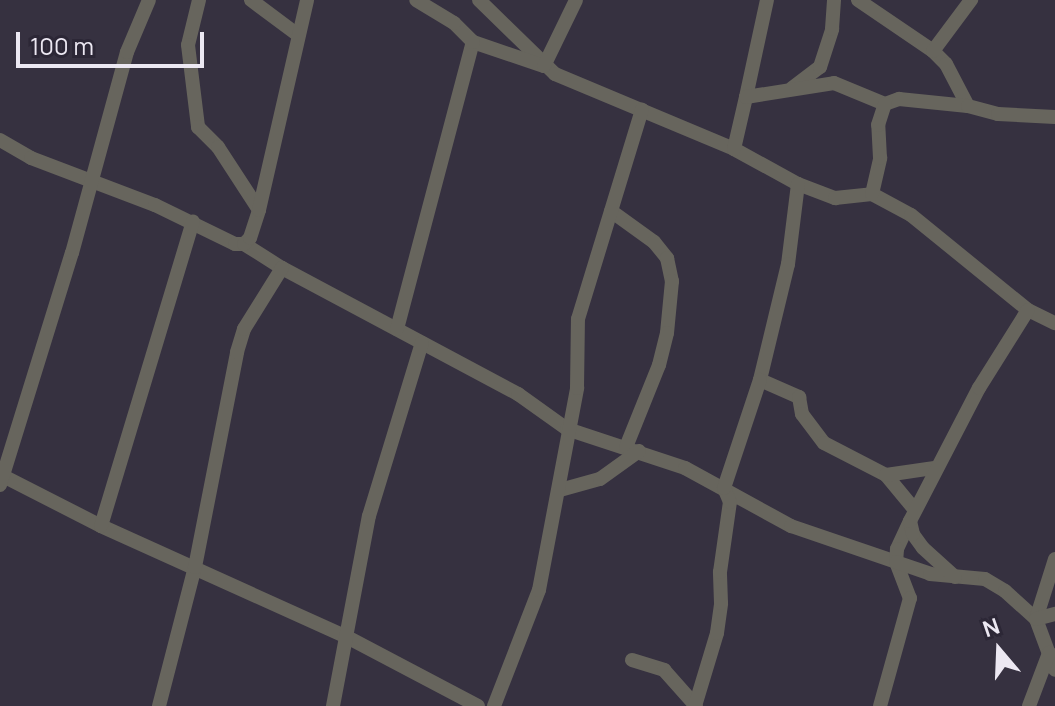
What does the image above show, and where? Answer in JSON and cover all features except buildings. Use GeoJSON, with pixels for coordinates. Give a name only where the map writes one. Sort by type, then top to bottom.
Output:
{"type":"FeatureCollection","features":[{"type":"Feature","properties":{"kind":"street"},"geometry":{"type":"LineString","coordinates":[[149,0],[127,52],[92,182],[2,472],[101,526],[347,637],[478,706]]}},
{"type":"Feature","properties":{"kind":"street"},"geometry":{"type":"LineString","coordinates":[[199,0],[188,45],[198,127],[218,147],[259,210]]}},
{"type":"Feature","properties":{"kind":"street"},"geometry":{"type":"LineString","coordinates":[[251,0],[298,35]]}},
{"type":"Feature","properties":{"kind":"street"},"geometry":{"type":"LineString","coordinates":[[244,244],[250,238],[259,210],[307,0]]}},
{"type":"Feature","properties":{"kind":"street"},"geometry":{"type":"LineString","coordinates":[[416,0],[454,23],[473,42],[544,66],[575,84],[734,149],[798,184],[835,198],[872,194],[911,215],[1028,310],[1055,323]]}},
{"type":"Feature","properties":{"kind":"street"},"geometry":{"type":"LineString","coordinates":[[479,0],[544,66]]}},
{"type":"Feature","properties":{"kind":"street"},"geometry":{"type":"LineString","coordinates":[[544,66],[576,0]]}},
{"type":"Feature","properties":{"kind":"street"},"geometry":{"type":"LineString","coordinates":[[734,149],[767,0]]}},
{"type":"Feature","properties":{"kind":"street"},"geometry":{"type":"LineString","coordinates":[[790,90],[820,67],[832,29],[834,0]]}},
{"type":"Feature","properties":{"kind":"street"},"geometry":{"type":"LineString","coordinates":[[858,0],[933,51],[946,64],[968,106]]}},
{"type":"Feature","properties":{"kind":"street"},"geometry":{"type":"LineString","coordinates":[[933,51],[971,0]]}},
{"type":"Feature","properties":{"kind":"street"},"geometry":{"type":"LineString","coordinates":[[397,329],[473,42]]}},
{"type":"Feature","properties":{"kind":"street"},"geometry":{"type":"LineString","coordinates":[[820,67],[834,83],[885,104],[899,99],[968,106],[998,114],[1055,117]]}},
{"type":"Feature","properties":{"kind":"street"},"geometry":{"type":"LineString","coordinates":[[746,97],[834,83]]}},
{"type":"Feature","properties":{"kind":"street"},"geometry":{"type":"LineString","coordinates":[[872,194],[880,158],[878,125],[885,104]]}},
{"type":"Feature","properties":{"kind":"street"},"geometry":{"type":"LineString","coordinates":[[494,706],[539,590],[577,388],[578,319],[642,110]]}},
{"type":"Feature","properties":{"kind":"street"},"geometry":{"type":"LineString","coordinates":[[0,140],[92,182],[193,222],[235,244],[244,244],[282,268],[518,394],[567,429],[685,468],[791,526],[930,574],[985,579],[1036,619],[1055,670]]}},
{"type":"Feature","properties":{"kind":"street"},"geometry":{"type":"LineString","coordinates":[[696,706],[717,633],[721,603],[720,572],[730,502],[724,488],[760,380],[788,264],[798,184]]}},
{"type":"Feature","properties":{"kind":"street"},"geometry":{"type":"LineString","coordinates":[[560,490],[600,479],[632,449],[659,365],[672,303],[672,281],[667,258],[654,242],[611,211]]}},
{"type":"Feature","properties":{"kind":"street"},"geometry":{"type":"LineString","coordinates":[[101,526],[193,222]]}},
{"type":"Feature","properties":{"kind":"street"},"geometry":{"type":"LineString","coordinates":[[159,706],[195,567],[237,352],[244,329],[282,268]]}},
{"type":"Feature","properties":{"kind":"street"},"geometry":{"type":"LineString","coordinates":[[880,706],[906,618],[908,588],[896,562],[897,549],[934,468],[1028,310]]}},
{"type":"Feature","properties":{"kind":"street"},"geometry":{"type":"LineString","coordinates":[[333,706],[369,516],[422,343]]}},
{"type":"Feature","properties":{"kind":"street"},"geometry":{"type":"LineString","coordinates":[[760,380],[799,397],[802,414],[824,443],[886,475],[912,515],[913,534],[923,548],[955,577]]}},
{"type":"Feature","properties":{"kind":"street"},"geometry":{"type":"LineString","coordinates":[[886,475],[934,468]]}},
{"type":"Feature","properties":{"kind":"street"},"geometry":{"type":"LineString","coordinates":[[1036,619],[1055,559]]}},
{"type":"Feature","properties":{"kind":"street"},"geometry":{"type":"LineString","coordinates":[[908,588],[930,574]]}},
{"type":"Feature","properties":{"kind":"street"},"geometry":{"type":"LineString","coordinates":[[1036,619],[1055,614]]}},
{"type":"Feature","properties":{"kind":"street"},"geometry":{"type":"LineString","coordinates":[[1029,706],[1049,653]]}},
{"type":"Feature","properties":{"kind":"street"},"geometry":{"type":"LineString","coordinates":[[632,660],[664,670],[696,706]]}}]}
